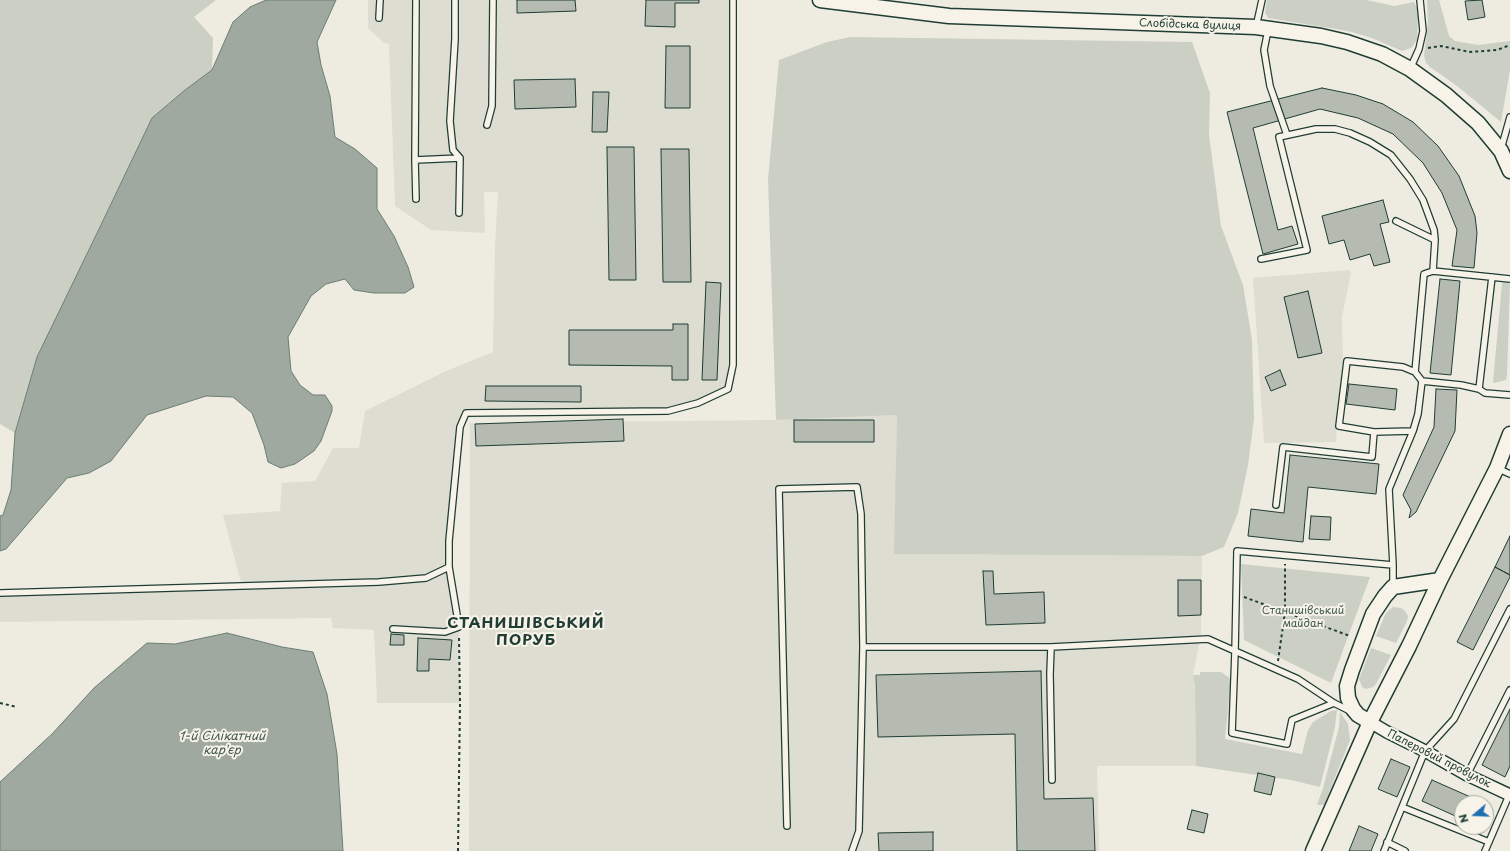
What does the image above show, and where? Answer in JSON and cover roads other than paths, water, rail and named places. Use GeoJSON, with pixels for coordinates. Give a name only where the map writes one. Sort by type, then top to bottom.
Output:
{"type":"FeatureCollection","features":[{"type":"Feature","properties":{"kind":"street","name":"Слобідська вулиця"},"geometry":{"type":"LineString","coordinates":[[820,0],[949,16],[1262,28],[1321,36],[1347,42],[1382,54],[1410,69],[1446,95],[1478,123],[1500,151],[1510,171]]}},
{"type":"Feature","properties":{"kind":"street"},"geometry":{"type":"LineString","coordinates":[[1313,851],[1332,810],[1364,718],[1409,646],[1440,580],[1497,468],[1510,434]]}},
{"type":"Feature","properties":{"kind":"street"},"geometry":{"type":"LineString","coordinates":[[1364,718],[1353,709],[1348,698],[1347,686],[1373,614],[1393,587],[1440,580]]}},
{"type":"Feature","properties":{"kind":"street","name":"Паперовий провулок"},"geometry":{"type":"LineString","coordinates":[[1364,718],[1467,775],[1510,794]]}},
{"type":"Feature","properties":{"kind":"lane"},"geometry":{"type":"LineString","coordinates":[[379,18],[380,0]]}},
{"type":"Feature","properties":{"kind":"lane"},"geometry":{"type":"LineString","coordinates":[[416,0],[416,199]]}},
{"type":"Feature","properties":{"kind":"lane"},"geometry":{"type":"LineString","coordinates":[[455,0],[455,38],[450,121],[453,150],[460,158],[458,213]]}},
{"type":"Feature","properties":{"kind":"lane"},"geometry":{"type":"LineString","coordinates":[[487,125],[492,106],[493,0]]}},
{"type":"Feature","properties":{"kind":"lane"},"geometry":{"type":"LineString","coordinates":[[392,629],[445,632],[458,627],[449,567],[449,541],[460,427],[466,413],[668,411],[698,403],[728,390],[733,365],[733,0]]}},
{"type":"Feature","properties":{"kind":"lane"},"geometry":{"type":"LineString","coordinates":[[1262,0],[1264,50],[1270,86],[1287,136]]}},
{"type":"Feature","properties":{"kind":"lane"},"geometry":{"type":"LineString","coordinates":[[1410,69],[1419,49],[1423,31],[1420,0]]}},
{"type":"Feature","properties":{"kind":"lane"},"geometry":{"type":"LineString","coordinates":[[1500,151],[1510,117]]}},
{"type":"Feature","properties":{"kind":"lane"},"geometry":{"type":"LineString","coordinates":[[1261,259],[1306,250],[1279,137],[1316,129],[1335,129],[1350,133],[1370,142],[1390,155],[1410,179],[1423,200],[1432,220],[1435,240],[1433,271]]}},
{"type":"Feature","properties":{"kind":"lane"},"geometry":{"type":"LineString","coordinates":[[416,160],[460,158]]}},
{"type":"Feature","properties":{"kind":"lane"},"geometry":{"type":"LineString","coordinates":[[1396,221],[1435,240]]}},
{"type":"Feature","properties":{"kind":"lane"},"geometry":{"type":"LineString","coordinates":[[1415,372],[1424,274],[1433,271],[1510,279]]}},
{"type":"Feature","properties":{"kind":"lane"},"geometry":{"type":"LineString","coordinates":[[1479,389],[1492,277]]}},
{"type":"Feature","properties":{"kind":"lane"},"geometry":{"type":"LineString","coordinates":[[1393,587],[1389,489],[1413,431],[1418,414],[1422,381],[1415,372],[1403,367],[1347,361],[1339,426],[1374,432],[1413,431]]}},
{"type":"Feature","properties":{"kind":"lane"},"geometry":{"type":"LineString","coordinates":[[1422,381],[1461,385],[1485,392],[1510,395]]}},
{"type":"Feature","properties":{"kind":"lane"},"geometry":{"type":"LineString","coordinates":[[1276,505],[1283,447],[1372,457],[1374,432]]}},
{"type":"Feature","properties":{"kind":"lane"},"geometry":{"type":"LineString","coordinates":[[1497,468],[1510,474]]}},
{"type":"Feature","properties":{"kind":"lane"},"geometry":{"type":"LineString","coordinates":[[787,826],[779,489],[857,487],[861,514],[863,647],[859,831],[852,851]]}},
{"type":"Feature","properties":{"kind":"lane"},"geometry":{"type":"LineString","coordinates":[[1334,703],[1292,720],[1288,744],[1232,733],[1237,550],[1393,565]]}},
{"type":"Feature","properties":{"kind":"lane"},"geometry":{"type":"LineString","coordinates":[[0,593],[379,582],[426,578],[449,567]]}},
{"type":"Feature","properties":{"kind":"lane"},"geometry":{"type":"LineString","coordinates":[[1384,851],[1425,751],[1454,719],[1510,609]]}},
{"type":"Feature","properties":{"kind":"lane"},"geometry":{"type":"LineString","coordinates":[[863,647],[1051,647],[1208,639],[1298,679],[1334,703],[1364,718]]}},
{"type":"Feature","properties":{"kind":"lane"},"geometry":{"type":"LineString","coordinates":[[1051,647],[1050,674],[1052,780]]}},
{"type":"Feature","properties":{"kind":"lane"},"geometry":{"type":"LineString","coordinates":[[1467,775],[1510,690]]}},
{"type":"Feature","properties":{"kind":"lane"},"geometry":{"type":"LineString","coordinates":[[1485,851],[1510,794]]}},
{"type":"Feature","properties":{"kind":"lane"},"geometry":{"type":"LineString","coordinates":[[1402,807],[1489,842]]}},
{"type":"Feature","properties":{"kind":"lane"},"geometry":{"type":"LineString","coordinates":[[1388,842],[1405,851]]}},
{"type":"Feature","properties":{"kind":"water"},"geometry":{"type":"Polygon","coordinates":[[[266,0],[336,0],[317,42],[321,65],[330,96],[335,137],[355,149],[377,168],[377,209],[394,236],[408,267],[414,287],[405,293],[374,293],[354,290],[345,279],[326,284],[311,296],[288,337],[291,371],[300,385],[313,395],[325,395],[332,406],[332,411],[321,441],[314,451],[295,464],[281,468],[268,462],[264,445],[252,413],[233,397],[206,396],[147,415],[111,461],[89,473],[67,478],[6,549],[0,551],[0,516],[3,515],[11,490],[15,433],[37,357],[152,118],[185,90],[212,70],[233,22],[250,7],[266,0]]]}},
{"type":"Feature","properties":{"kind":"water","name":"1-й Сілікатний кар'єр"},"geometry":{"type":"Polygon","coordinates":[[[227,633],[282,647],[313,652],[327,694],[337,754],[343,851],[0,851],[0,782],[52,734],[94,688],[147,643],[175,644],[227,633]]]}},
{"type":"Feature","properties":{"kind":"district","name":"СТАНИШІВСЬКИЙ ПОРУБ"},"geometry":{"type":"Point","coordinates":[526,632]}},
{"type":"Feature","properties":{"kind":"park label","name":"Станишівський майдан"},"geometry":{"type":"Point","coordinates":[1303,617]}}]}
